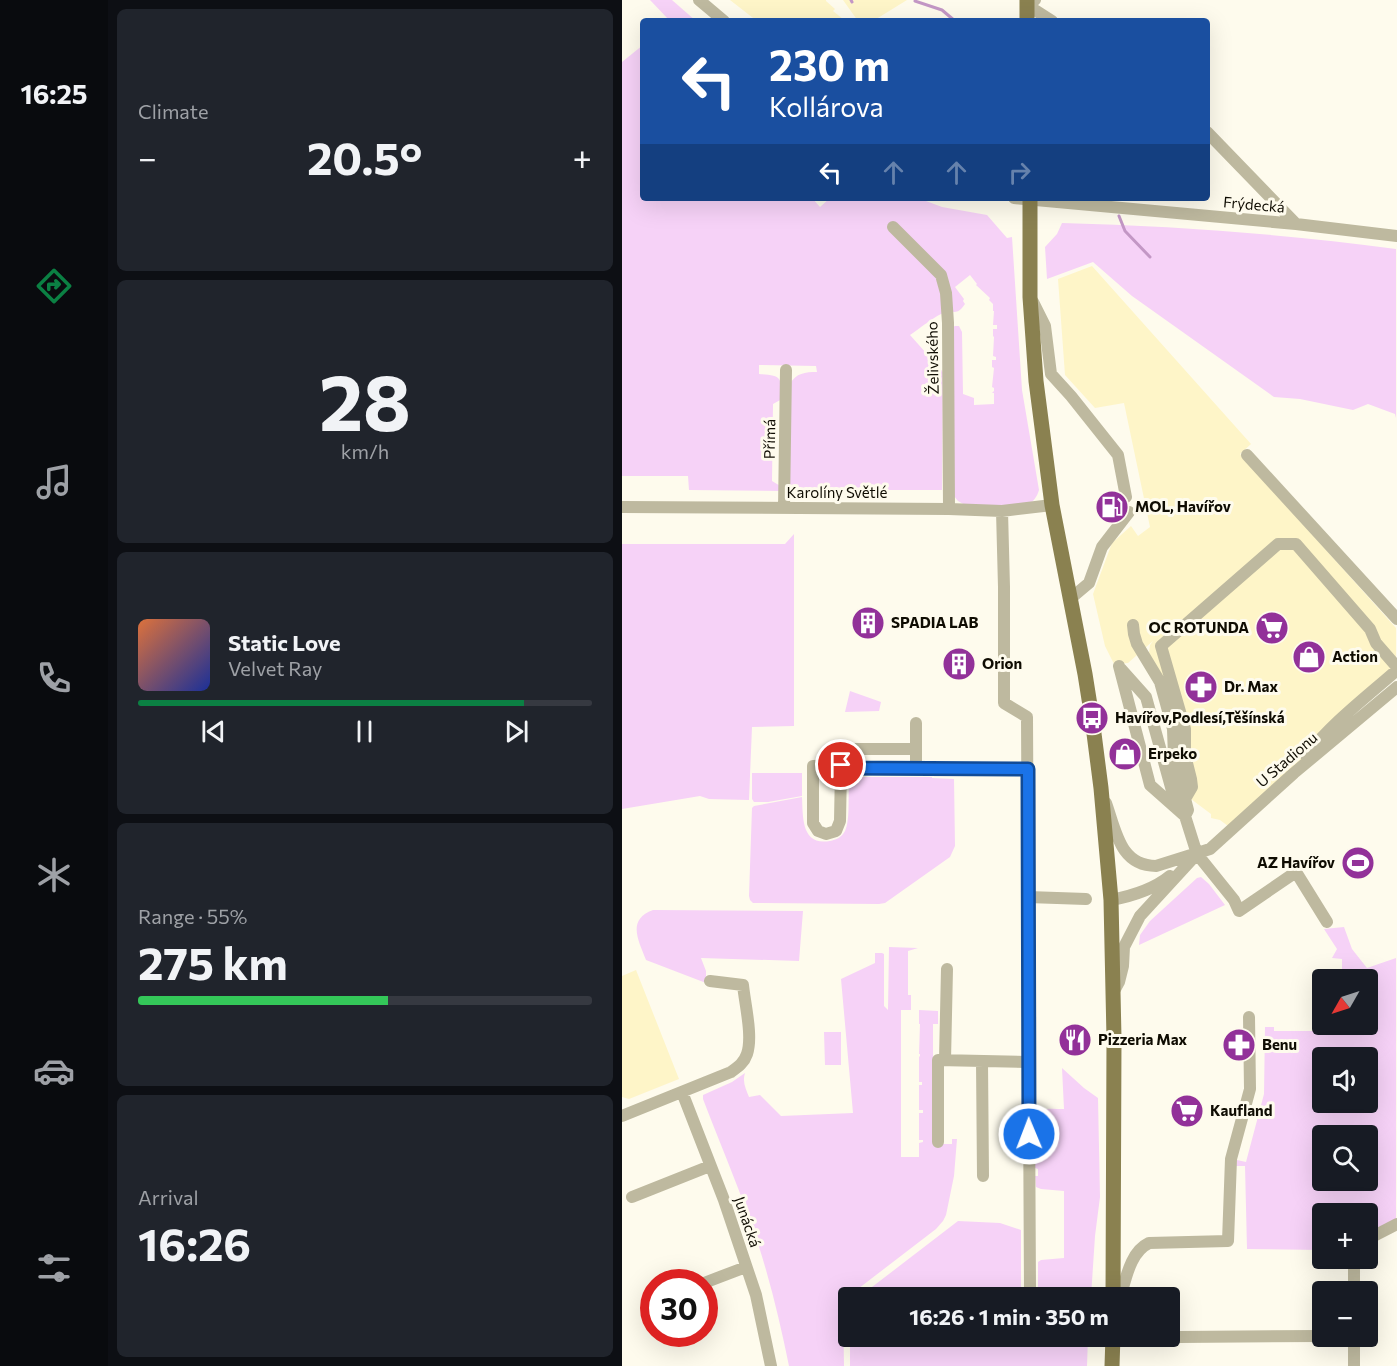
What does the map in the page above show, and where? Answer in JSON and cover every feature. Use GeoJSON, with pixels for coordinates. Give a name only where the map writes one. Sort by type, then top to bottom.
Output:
{"type":"FeatureCollection","features":[{"type":"Feature","properties":{"kind":"main road"},"geometry":{"type":"LineString","coordinates":[[1027,18],[1030,2]]}},
{"type":"Feature","properties":{"kind":"main road"},"geometry":{"type":"LineString","coordinates":[[1030,201],[1030,297],[1036,381],[1052,505],[1085,674],[1101,788],[1111,900],[1114,1038],[1113,1287]]}},
{"type":"Feature","properties":{"kind":"main road"},"geometry":{"type":"LineString","coordinates":[[1112,1347],[1112,1366]]}},
{"type":"Feature","properties":{"kind":"street"},"geometry":{"type":"LineString","coordinates":[[699,0],[720,18]]}},
{"type":"Feature","properties":{"kind":"street"},"geometry":{"type":"LineString","coordinates":[[1030,2],[1049,18]]}},
{"type":"Feature","properties":{"kind":"street","name":"Frýdecká"},"geometry":{"type":"LineString","coordinates":[[1210,135],[1296,224]]}},
{"type":"Feature","properties":{"kind":"street"},"geometry":{"type":"LineString","coordinates":[[1210,147],[1220,145]]}},
{"type":"Feature","properties":{"kind":"street","name":"Frýdecká"},"geometry":{"type":"LineString","coordinates":[[1055,201],[1396,236]]}},
{"type":"Feature","properties":{"kind":"street","name":"Želivského"},"geometry":{"type":"LineString","coordinates":[[893,227],[941,275],[946,293],[949,509]]}},
{"type":"Feature","properties":{"kind":"street"},"geometry":{"type":"LineString","coordinates":[[1030,297],[1045,326],[1051,374],[1118,455],[1126,497]]}},
{"type":"Feature","properties":{"kind":"street","name":"Přímá"},"geometry":{"type":"LineString","coordinates":[[784,508],[786,370]]}},
{"type":"Feature","properties":{"kind":"street"},"geometry":{"type":"LineString","coordinates":[[1247,455],[1396,619]]}},
{"type":"Feature","properties":{"kind":"street","name":"Karolíny Světlé"},"geometry":{"type":"LineString","coordinates":[[622,507],[1002,511],[1052,505]]}},
{"type":"Feature","properties":{"kind":"street"},"geometry":{"type":"LineString","coordinates":[[1002,511],[1004,703],[1027,717],[1030,1287]]}},
{"type":"Feature","properties":{"kind":"street"},"geometry":{"type":"LineString","coordinates":[[1070,599],[1089,584],[1102,547],[1129,512]]}},
{"type":"Feature","properties":{"kind":"street"},"geometry":{"type":"LineString","coordinates":[[1182,808],[1192,787],[1185,755],[1185,729],[1161,646],[1278,544],[1296,544],[1370,629],[1376,643],[1396,669],[1320,739],[1294,773]]}},
{"type":"Feature","properties":{"kind":"street"},"geometry":{"type":"LineString","coordinates":[[1133,625],[1137,644],[1160,682],[1173,729],[1174,757],[1182,808]]}},
{"type":"Feature","properties":{"kind":"street"},"geometry":{"type":"LineString","coordinates":[[1182,808],[1150,785],[1119,666],[1146,697],[1197,854],[1234,900],[1239,911],[1296,872],[1327,922]]}},
{"type":"Feature","properties":{"kind":"street","name":"U Stadionu"},"geometry":{"type":"LineString","coordinates":[[1101,788],[1122,847],[1136,862],[1156,866],[1197,854],[1210,849],[1294,773],[1396,687]]}},
{"type":"Feature","properties":{"kind":"street"},"geometry":{"type":"LineString","coordinates":[[916,723],[916,769]]}},
{"type":"Feature","properties":{"kind":"street"},"geometry":{"type":"LineString","coordinates":[[841,749],[916,749]]}},
{"type":"Feature","properties":{"kind":"street"},"geometry":{"type":"LineString","coordinates":[[841,768],[840,821],[836,831],[826,834],[818,831],[813,823],[813,766],[1028,769]]}},
{"type":"Feature","properties":{"kind":"street","name":"U Stadionu"},"geometry":{"type":"LineString","coordinates":[[1111,900],[1151,888],[1165,880],[1197,854]]}},
{"type":"Feature","properties":{"kind":"street","name":"U Stadionu"},"geometry":{"type":"LineString","coordinates":[[1113,993],[1119,982],[1123,966],[1124,947],[1135,924],[1197,854]]}},
{"type":"Feature","properties":{"kind":"street"},"geometry":{"type":"LineString","coordinates":[[1028,897],[1086,899]]}},
{"type":"Feature","properties":{"kind":"street"},"geometry":{"type":"LineString","coordinates":[[945,1060],[947,969]]}},
{"type":"Feature","properties":{"kind":"street"},"geometry":{"type":"LineString","coordinates":[[622,1116],[731,1072],[741,1065],[747,1053],[749,1038],[743,985],[710,981]]}},
{"type":"Feature","properties":{"kind":"street"},"geometry":{"type":"LineString","coordinates":[[1124,1287],[1135,1253],[1149,1243],[1228,1241],[1231,1159],[1250,1089],[1249,1017]]}},
{"type":"Feature","properties":{"kind":"street"},"geometry":{"type":"LineString","coordinates":[[938,1142],[938,1060],[1028,1062]]}},
{"type":"Feature","properties":{"kind":"street"},"geometry":{"type":"LineString","coordinates":[[982,1062],[983,1176]]}},
{"type":"Feature","properties":{"kind":"street","name":"Junácká"},"geometry":{"type":"LineString","coordinates":[[682,1092],[756,1295],[771,1366]]}},
{"type":"Feature","properties":{"kind":"street"},"geometry":{"type":"LineString","coordinates":[[632,1197],[710,1166]]}},
{"type":"Feature","properties":{"kind":"street"},"geometry":{"type":"LineString","coordinates":[[1378,1234],[1396,1224]]}},
{"type":"Feature","properties":{"kind":"street"},"geometry":{"type":"LineString","coordinates":[[718,1278],[746,1267]]}},
{"type":"Feature","properties":{"kind":"street"},"geometry":{"type":"LineString","coordinates":[[1180,1337],[1312,1336]]}},
{"type":"Feature","properties":{"kind":"street"},"geometry":{"type":"LineString","coordinates":[[1354,1347],[1354,1366]]}},
{"type":"Feature","properties":{"kind":"shaded area"},"geometry":{"type":"Polygon","coordinates":[[[650,0],[672,0],[693,18],[667,18],[650,0]]]}},
{"type":"Feature","properties":{"kind":"shaded area"},"geometry":{"type":"Polygon","coordinates":[[[730,0],[826,0],[835,9],[833,11],[842,18],[753,18],[730,0]]]}},
{"type":"Feature","properties":{"kind":"shaded area"},"geometry":{"type":"Polygon","coordinates":[[[843,0],[907,0],[878,18],[856,18],[843,0]]]}},
{"type":"Feature","properties":{"kind":"shaded area"},"geometry":{"type":"Polygon","coordinates":[[[640,47],[640,201],[815,201],[820,207],[827,201],[926,201],[942,207],[987,215],[1007,238],[1012,237],[1022,390],[1039,490],[1032,502],[1028,505],[965,505],[954,496],[953,327],[959,326],[962,332],[963,394],[974,398],[974,405],[994,404],[992,360],[996,360],[996,357],[993,356],[993,329],[997,329],[997,325],[993,325],[994,311],[990,298],[976,285],[970,275],[955,287],[964,299],[965,304],[962,308],[957,312],[941,314],[910,335],[943,372],[942,490],[789,490],[790,384],[795,377],[801,374],[817,372],[816,366],[759,365],[759,374],[776,377],[782,386],[782,399],[773,404],[772,481],[782,487],[781,491],[689,490],[688,476],[622,476],[622,62],[640,47]]]}},
{"type":"Feature","properties":{"kind":"shaded area"},"geometry":{"type":"Polygon","coordinates":[[[1062,223],[1229,231],[1396,249],[1396,418],[1395,414],[1368,404],[1353,410],[1300,399],[1274,397],[1132,296],[1093,262],[1047,279],[1045,247],[1057,234],[1062,223]]]}},
{"type":"Feature","properties":{"kind":"shaded area"},"geometry":{"type":"Polygon","coordinates":[[[1092,266],[1251,444],[1240,454],[1396,628],[1396,677],[1228,826],[1220,820],[1211,818],[1211,814],[1191,799],[1163,678],[1149,653],[1153,641],[1128,663],[1114,664],[1105,646],[1093,594],[1112,543],[1131,526],[1138,536],[1150,527],[1124,403],[1095,408],[1065,375],[1058,279],[1092,266]]]}},
{"type":"Feature","properties":{"kind":"shaded area"},"geometry":{"type":"Polygon","coordinates":[[[794,534],[794,726],[752,727],[749,800],[709,799],[700,796],[622,809],[622,544],[785,544],[794,534]]]}},
{"type":"Feature","properties":{"kind":"shaded area"},"geometry":{"type":"Polygon","coordinates":[[[850,691],[881,702],[879,711],[845,712],[850,691]]]}},
{"type":"Feature","properties":{"kind":"shaded area"},"geometry":{"type":"Polygon","coordinates":[[[752,773],[802,773],[802,796],[754,802],[752,773]]]}},
{"type":"Feature","properties":{"kind":"shaded area"},"geometry":{"type":"Polygon","coordinates":[[[863,777],[954,779],[955,846],[950,857],[885,903],[753,903],[749,896],[752,808],[802,797],[804,821],[809,835],[821,841],[832,841],[839,838],[847,827],[851,783],[863,777]]]}},
{"type":"Feature","properties":{"kind":"shaded area"},"geometry":{"type":"Polygon","coordinates":[[[1201,877],[1225,905],[1139,945],[1140,935],[1150,921],[1197,878],[1201,877]]]}},
{"type":"Feature","properties":{"kind":"shaded area"},"geometry":{"type":"Polygon","coordinates":[[[653,910],[803,911],[799,961],[701,958],[706,971],[706,983],[646,960],[638,938],[637,925],[645,914],[653,910]]]}},
{"type":"Feature","properties":{"kind":"shaded area"},"geometry":{"type":"Polygon","coordinates":[[[1344,927],[1352,949],[1367,968],[1396,958],[1396,1224],[1378,1234],[1378,1203],[1312,1203],[1312,1250],[1247,1249],[1245,1166],[1236,1166],[1237,1160],[1246,1162],[1264,1094],[1265,1027],[1274,1027],[1274,1031],[1312,1031],[1312,1035],[1378,1035],[1378,969],[1342,969],[1342,959],[1332,958],[1337,949],[1324,929],[1344,927]]]}},
{"type":"Feature","properties":{"kind":"shaded area"},"geometry":{"type":"Polygon","coordinates":[[[889,947],[918,948],[908,951],[908,995],[911,995],[911,1010],[901,1010],[901,1157],[919,1157],[919,1143],[923,1142],[919,1140],[919,1113],[923,1113],[923,1110],[919,1110],[919,1085],[922,1085],[922,1082],[919,1082],[919,1010],[938,1011],[938,1024],[933,1024],[933,1144],[952,1144],[952,1139],[957,1139],[954,1176],[946,1215],[936,1229],[860,1287],[838,1287],[838,1347],[844,1347],[844,1366],[789,1366],[760,1250],[703,1095],[732,1082],[745,1073],[744,1082],[749,1097],[760,1095],[781,1116],[853,1113],[841,979],[875,963],[875,953],[884,954],[884,1006],[888,1010],[889,947]]]}},
{"type":"Feature","properties":{"kind":"shaded area"},"geometry":{"type":"Polygon","coordinates":[[[636,970],[679,1079],[629,1099],[622,1097],[622,976],[636,970]]]}},
{"type":"Feature","properties":{"kind":"shaded area"},"geometry":{"type":"Polygon","coordinates":[[[824,1032],[841,1032],[841,1065],[825,1065],[824,1032]]]}},
{"type":"Feature","properties":{"kind":"shaded area"},"geometry":{"type":"Polygon","coordinates":[[[1062,1068],[1098,1098],[1100,1197],[1092,1287],[1038,1287],[1038,1262],[1064,1258],[1064,1191],[1036,1187],[1035,1176],[1038,1176],[1038,1169],[1035,1168],[1035,1117],[1043,1110],[1064,1109],[1062,1068]]]}},
{"type":"Feature","properties":{"kind":"shaded area"},"geometry":{"type":"Polygon","coordinates":[[[958,1221],[1000,1223],[1021,1230],[1021,1287],[872,1287],[958,1221]]]}},
{"type":"Feature","properties":{"kind":"shaded area"},"geometry":{"type":"Polygon","coordinates":[[[850,1347],[1088,1347],[1087,1366],[850,1366],[850,1347]]]}},
{"type":"Feature","properties":{"kind":"waterway"},"geometry":{"type":"LineString","coordinates":[[915,1],[942,10],[951,18]]}},
{"type":"Feature","properties":{"kind":"waterway"},"geometry":{"type":"LineString","coordinates":[[1119,216],[1125,231],[1150,257]]}},
{"type":"Feature","properties":{"kind":"place","name":"MOL, Havířov"},"geometry":{"type":"Point","coordinates":[1112,507]}},
{"type":"Feature","properties":{"kind":"place","name":"SPADIA LAB"},"geometry":{"type":"Point","coordinates":[868,623]}},
{"type":"Feature","properties":{"kind":"place","name":"OC ROTUNDA"},"geometry":{"type":"Point","coordinates":[1272,628]}},
{"type":"Feature","properties":{"kind":"place","name":"Action"},"geometry":{"type":"Point","coordinates":[1309,657]}},
{"type":"Feature","properties":{"kind":"place","name":"Orion"},"geometry":{"type":"Point","coordinates":[959,664]}},
{"type":"Feature","properties":{"kind":"place","name":"Dr. Max"},"geometry":{"type":"Point","coordinates":[1201,687]}},
{"type":"Feature","properties":{"kind":"place","name":"Havířov,Podlesí,Těšínská"},"geometry":{"type":"Point","coordinates":[1092,718]}},
{"type":"Feature","properties":{"kind":"place","name":"Erpeko"},"geometry":{"type":"Point","coordinates":[1125,754]}},
{"type":"Feature","properties":{"kind":"place","name":"AZ Havířov"},"geometry":{"type":"Point","coordinates":[1358,863]}},
{"type":"Feature","properties":{"kind":"place","name":"Pizzeria Max"},"geometry":{"type":"Point","coordinates":[1075,1040]}},
{"type":"Feature","properties":{"kind":"place","name":"Benu"},"geometry":{"type":"Point","coordinates":[1239,1045]}},
{"type":"Feature","properties":{"kind":"place","name":"Kaufland"},"geometry":{"type":"Point","coordinates":[1187,1111]}},
{"type":"Feature","properties":{"kind":"route"},"geometry":{"type":"LineString","coordinates":[[841,765],[841,768],[1028,769],[1029,1134]]}}]}
